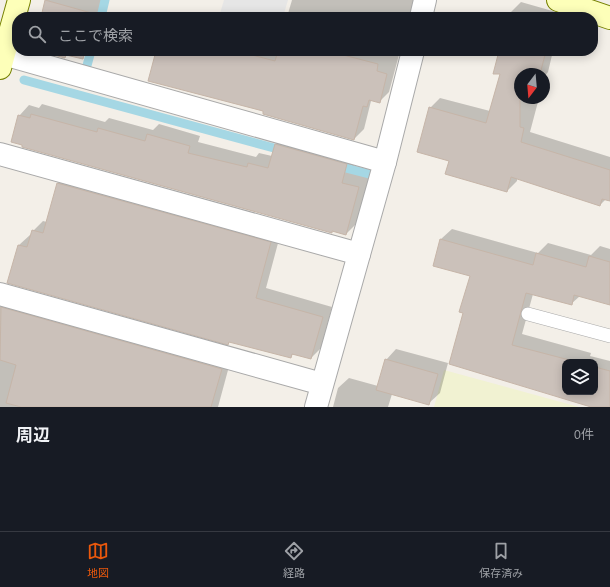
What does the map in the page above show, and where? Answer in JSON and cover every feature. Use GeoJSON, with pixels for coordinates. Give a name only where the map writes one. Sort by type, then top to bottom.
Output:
{"type":"FeatureCollection","features":[{"type":"Feature","properties":{"kind":"main road"},"geometry":{"type":"LineString","coordinates":[[14,12],[18,0]]}},
{"type":"Feature","properties":{"kind":"main road"},"geometry":{"type":"LineString","coordinates":[[558,0],[593,12]]}},
{"type":"Feature","properties":{"kind":"main road"},"geometry":{"type":"LineString","coordinates":[[598,14],[610,18]]}},
{"type":"Feature","properties":{"kind":"main road"},"geometry":{"type":"LineString","coordinates":[[1,58],[12,20]]}},
{"type":"Feature","properties":{"kind":"street"},"geometry":{"type":"LineString","coordinates":[[422,12],[425,0]]}},
{"type":"Feature","properties":{"kind":"street"},"geometry":{"type":"LineString","coordinates":[[316,407],[385,162],[412,56]]}},
{"type":"Feature","properties":{"kind":"street"},"geometry":{"type":"LineString","coordinates":[[1,58],[385,162]]}},
{"type":"Feature","properties":{"kind":"street"},"geometry":{"type":"LineString","coordinates":[[0,154],[359,254]]}},
{"type":"Feature","properties":{"kind":"street"},"geometry":{"type":"LineString","coordinates":[[0,294],[322,384]]}},
{"type":"Feature","properties":{"kind":"lane"},"geometry":{"type":"LineString","coordinates":[[528,314],[610,336]]}},
{"type":"Feature","properties":{"kind":"green space"},"geometry":{"type":"Polygon","coordinates":[[[444,370],[579,407],[434,407],[444,370]]]}},
{"type":"Feature","properties":{"kind":"shaded area"},"geometry":{"type":"Polygon","coordinates":[[[224,0],[288,0],[284,12],[220,12],[224,0]]]}},
{"type":"Feature","properties":{"kind":"building"},"geometry":{"type":"Polygon","coordinates":[[[45,0],[88,12],[42,12],[45,0]]]}},
{"type":"Feature","properties":{"kind":"building"},"geometry":{"type":"Polygon","coordinates":[[[70,56],[84,56],[83,59],[70,56]]]}},
{"type":"Feature","properties":{"kind":"building"},"geometry":{"type":"Polygon","coordinates":[[[155,56],[256,56],[275,61],[276,56],[347,56],[378,64],[377,71],[387,74],[380,103],[369,100],[367,107],[363,106],[354,140],[263,114],[263,111],[148,81],[155,56]]]}},
{"type":"Feature","properties":{"kind":"building"},"geometry":{"type":"Polygon","coordinates":[[[498,56],[545,56],[542,68],[514,68],[514,104],[520,104],[520,127],[524,128],[521,142],[610,170],[610,201],[602,199],[600,206],[511,177],[507,192],[445,174],[449,161],[417,152],[429,107],[486,123],[500,74],[493,74],[498,56]]]}},
{"type":"Feature","properties":{"kind":"building"},"geometry":{"type":"Polygon","coordinates":[[[31,114],[97,132],[98,128],[145,141],[147,134],[190,146],[188,153],[247,167],[248,163],[268,168],[275,144],[347,164],[342,183],[359,187],[346,235],[332,231],[332,233],[22,147],[22,145],[11,142],[18,115],[30,118],[31,114]]]}},
{"type":"Feature","properties":{"kind":"building"},"geometry":{"type":"Polygon","coordinates":[[[57,183],[271,242],[256,298],[323,317],[311,359],[292,354],[291,358],[229,342],[228,345],[7,283],[18,245],[27,247],[32,230],[43,233],[57,183]]]}},
{"type":"Feature","properties":{"kind":"building"},"geometry":{"type":"Polygon","coordinates":[[[440,239],[533,265],[536,253],[586,267],[589,256],[610,262],[610,305],[574,295],[572,305],[526,293],[512,345],[566,359],[562,359],[562,395],[598,395],[598,368],[610,371],[610,407],[591,407],[449,364],[463,313],[459,312],[470,276],[433,266],[440,239]]]}},
{"type":"Feature","properties":{"kind":"building"},"geometry":{"type":"Polygon","coordinates":[[[1,307],[222,369],[211,407],[21,407],[6,403],[16,365],[0,360],[1,307]]]}},
{"type":"Feature","properties":{"kind":"building"},"geometry":{"type":"Polygon","coordinates":[[[385,359],[438,374],[429,405],[376,390],[385,359]]]}},
{"type":"Feature","properties":{"kind":"waterway"},"geometry":{"type":"LineString","coordinates":[[102,12],[105,0]]}},
{"type":"Feature","properties":{"kind":"waterway"},"geometry":{"type":"LineString","coordinates":[[86,69],[90,56]]}},
{"type":"Feature","properties":{"kind":"waterway"},"geometry":{"type":"LineString","coordinates":[[24,80],[285,151]]}},
{"type":"Feature","properties":{"kind":"waterway"},"geometry":{"type":"LineString","coordinates":[[334,165],[369,174]]}}]}
